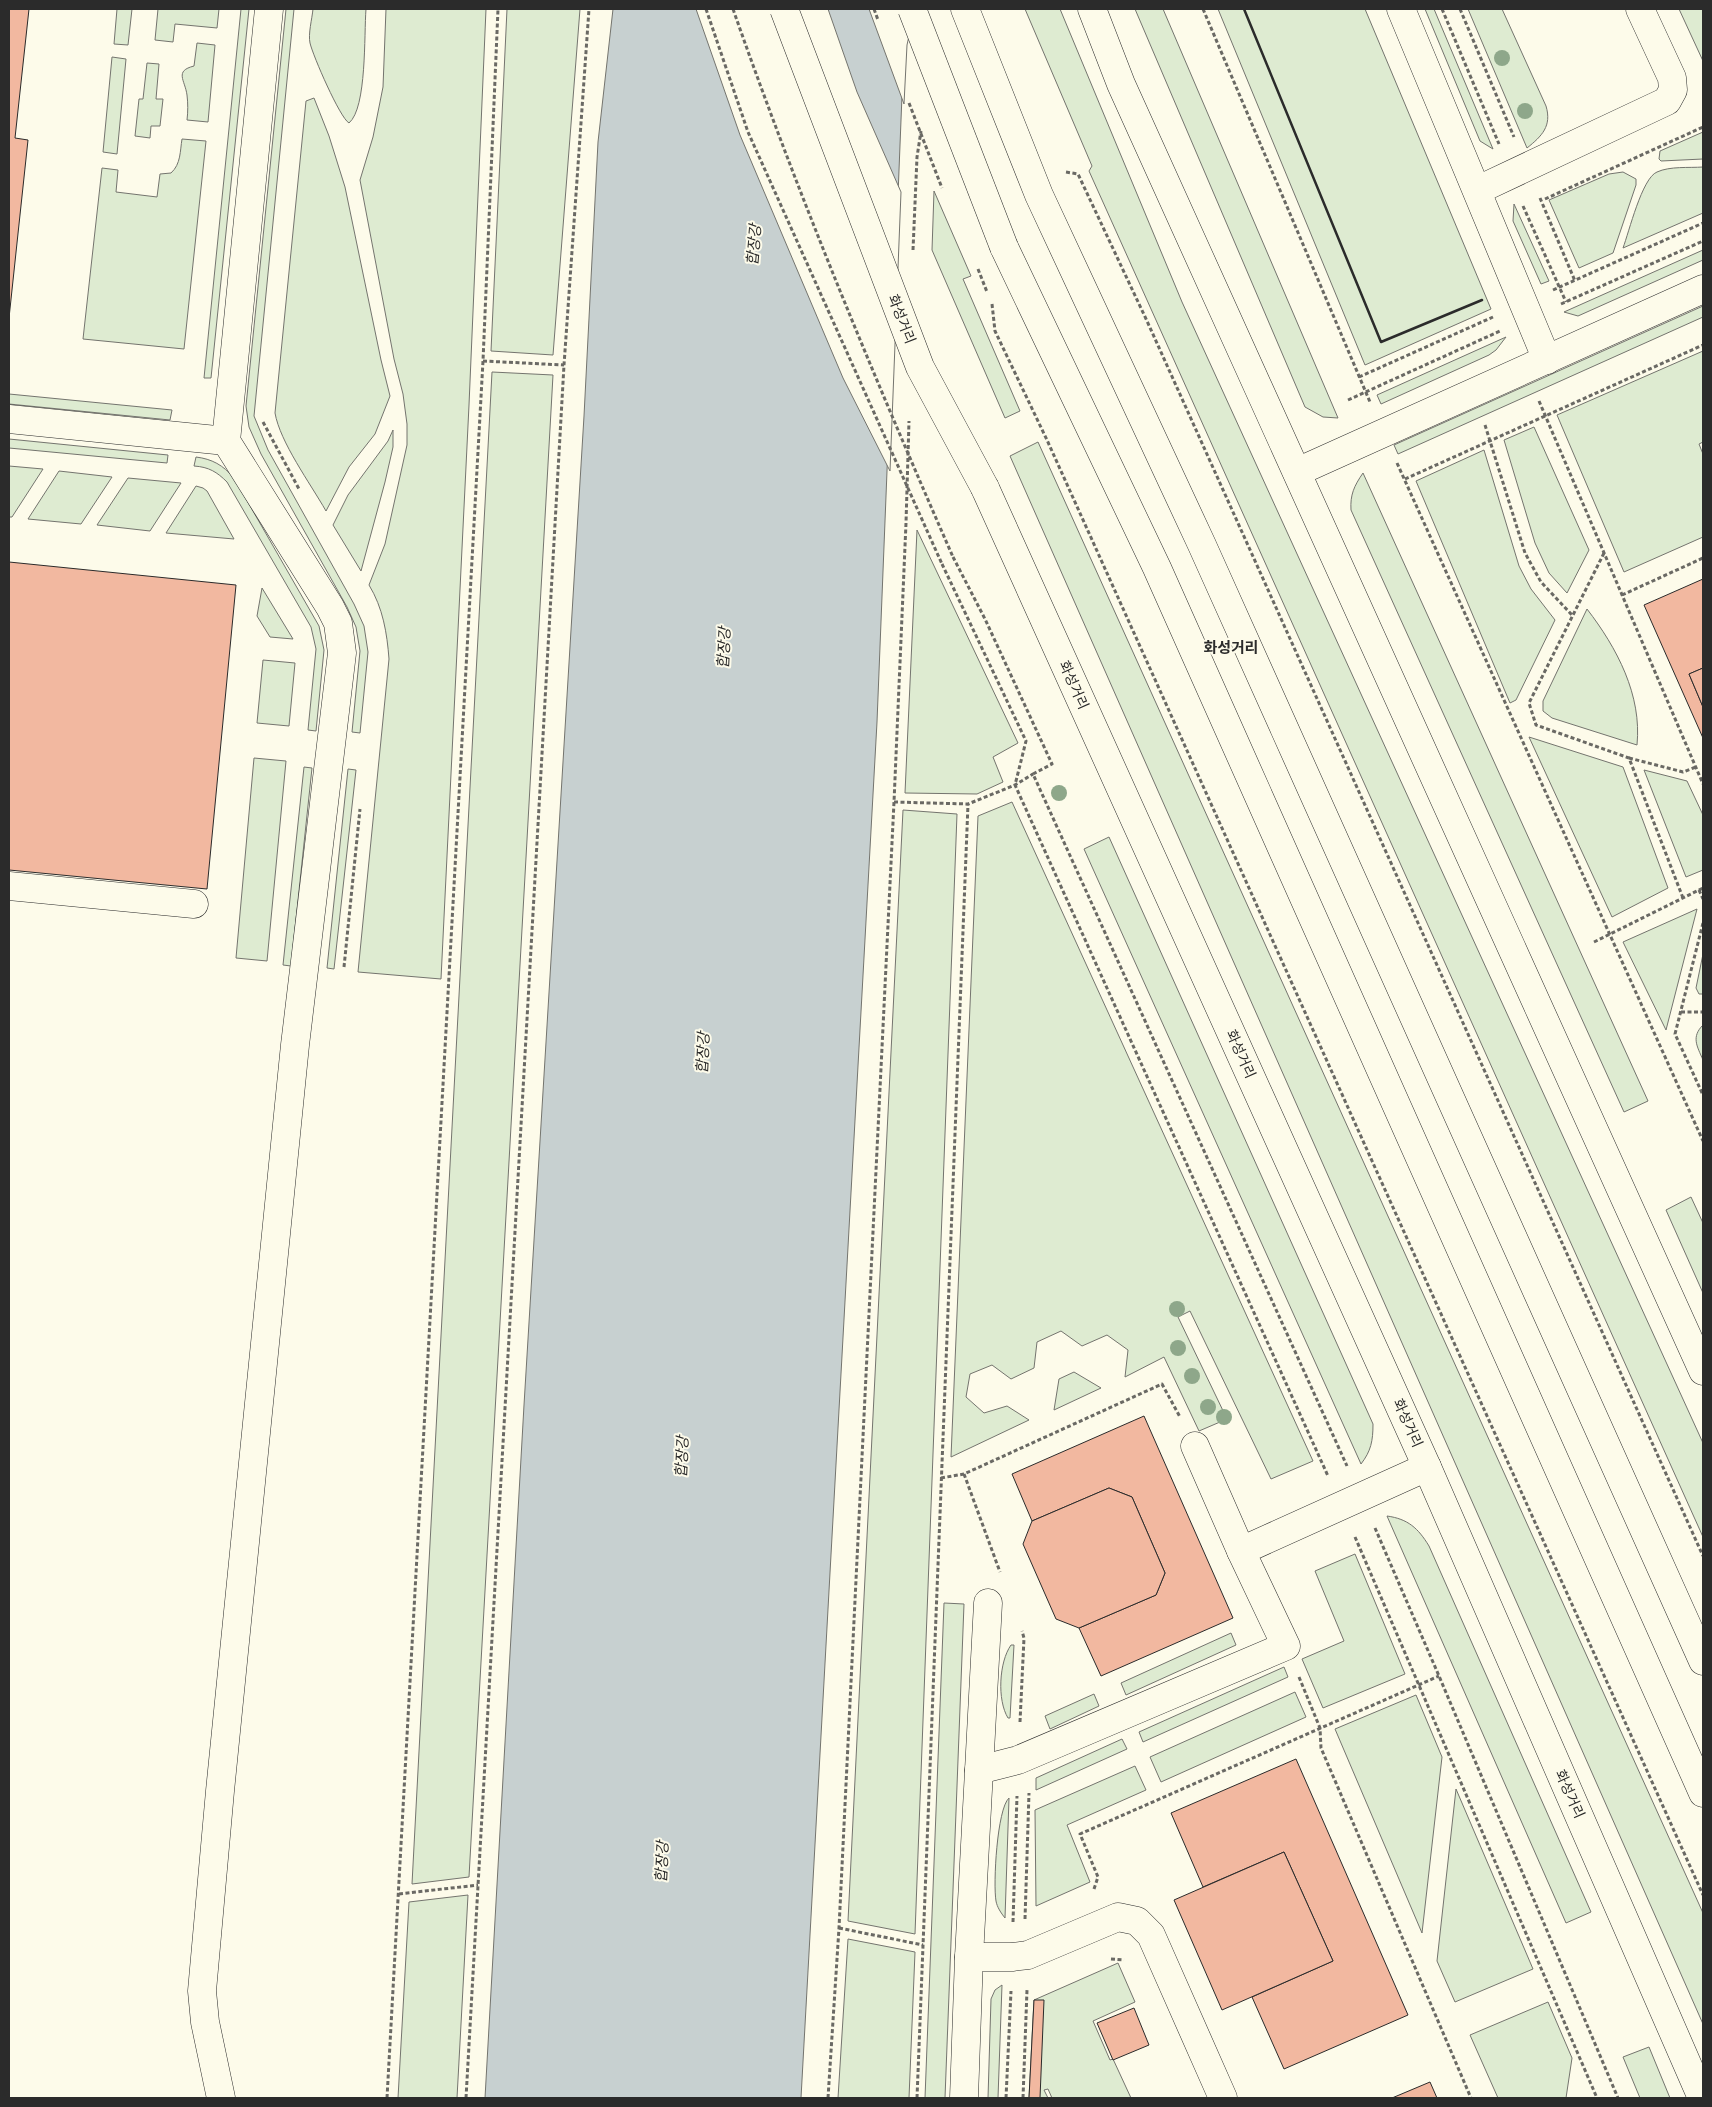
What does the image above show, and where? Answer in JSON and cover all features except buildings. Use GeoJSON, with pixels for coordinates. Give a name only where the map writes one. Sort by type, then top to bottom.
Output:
{"type":"FeatureCollection","features":[{"type":"Feature","properties":{"kind":"main road"},"geometry":{"type":"LineString","coordinates":[[221,2098],[205,2022],[203,1981],[220,1791],[295,1045],[342,653],[338,623],[330,607],[226,441],[269,9]]}},
{"type":"Feature","properties":{"kind":"main road","name":"화성거리"},"geometry":{"type":"LineString","coordinates":[[784,9],[920,367],[986,488],[1427,1466],[1702,2098]]}},
{"type":"Feature","properties":{"kind":"main road"},"geometry":{"type":"LineString","coordinates":[[912,9],[1004,247],[1157,568],[1703,1793]]}},
{"type":"Feature","properties":{"kind":"main road"},"geometry":{"type":"LineString","coordinates":[[965,9],[1039,195],[1206,554],[1703,1661]]}},
{"type":"Feature","properties":{"kind":"main road"},"geometry":{"type":"LineString","coordinates":[[1092,9],[1121,84],[1703,1371]]}},
{"type":"Feature","properties":{"kind":"main road"},"geometry":{"type":"LineString","coordinates":[[1402,9],[1547,360]]}},
{"type":"Feature","properties":{"kind":"main road"},"geometry":{"type":"LineString","coordinates":[[1478,190],[1667,101],[1673,90],[1672,78],[1640,9]]}},
{"type":"Feature","properties":{"kind":"main road"},"geometry":{"type":"LineString","coordinates":[[1297,472],[1703,290]]}},
{"type":"Feature","properties":{"kind":"main road"},"geometry":{"type":"LineString","coordinates":[[9,420],[226,441]]}},
{"type":"Feature","properties":{"kind":"main road"},"geometry":{"type":"LineString","coordinates":[[9,886],[194,904]]}},
{"type":"Feature","properties":{"kind":"main road"},"geometry":{"type":"LineString","coordinates":[[980,1770],[1018,1760],[1286,1646],[1241,1551],[1195,1446]]}},
{"type":"Feature","properties":{"kind":"main road"},"geometry":{"type":"LineString","coordinates":[[1241,1551],[1427,1466]]}},
{"type":"Feature","properties":{"kind":"main road"},"geometry":{"type":"LineString","coordinates":[[964,2098],[969,1958],[988,1603]]}},
{"type":"Feature","properties":{"kind":"main road"},"geometry":{"type":"LineString","coordinates":[[969,1958],[1012,1958],[1028,1955],[1118,1918],[1137,1921],[1151,1936],[1224,2098]]}},
{"type":"Feature","properties":{"kind":"path"},"geometry":{"type":"LineString","coordinates":[[387,2098],[483,361],[498,9]]}},
{"type":"Feature","properties":{"kind":"path"},"geometry":{"type":"LineString","coordinates":[[466,2098],[564,365],[589,9]]}},
{"type":"Feature","properties":{"kind":"path"},"geometry":{"type":"LineString","coordinates":[[706,9],[748,132],[942,564],[1026,742],[1015,784],[1351,1500],[1440,1676],[1618,2098]]}},
{"type":"Feature","properties":{"kind":"path"},"geometry":{"type":"LineString","coordinates":[[733,9],[764,96],[878,386],[953,557],[985,619],[1052,764],[1015,784],[968,804],[894,802]]}},
{"type":"Feature","properties":{"kind":"path"},"geometry":{"type":"LineString","coordinates":[[1202,9],[1359,377],[1703,1141]]}},
{"type":"Feature","properties":{"kind":"path"},"geometry":{"type":"LineString","coordinates":[[913,258],[916,166],[923,120]]}},
{"type":"Feature","properties":{"kind":"path"},"geometry":{"type":"LineString","coordinates":[[1524,208],[1703,127]]}},
{"type":"Feature","properties":{"kind":"path"},"geometry":{"type":"LineString","coordinates":[[1064,166],[1066,173],[1078,174],[1147,321],[1702,1550],[1703,1556]]}},
{"type":"Feature","properties":{"kind":"path"},"geometry":{"type":"LineString","coordinates":[[987,292],[992,304],[995,331],[1055,458],[1703,1895]]}},
{"type":"Feature","properties":{"kind":"path"},"geometry":{"type":"LineString","coordinates":[[1405,479],[1703,345]]}},
{"type":"Feature","properties":{"kind":"path"},"geometry":{"type":"LineString","coordinates":[[483,361],[564,365]]}},
{"type":"Feature","properties":{"kind":"path"},"geometry":{"type":"LineString","coordinates":[[1539,401],[1703,784]]}},
{"type":"Feature","properties":{"kind":"path"},"geometry":{"type":"LineString","coordinates":[[828,2098],[839,1928],[894,802],[909,416]]}},
{"type":"Feature","properties":{"kind":"path"},"geometry":{"type":"LineString","coordinates":[[262,418],[264,426],[301,493]]}},
{"type":"Feature","properties":{"kind":"path"},"geometry":{"type":"LineString","coordinates":[[1485,425],[1525,553],[1541,582],[1572,615]]}},
{"type":"Feature","properties":{"kind":"path"},"geometry":{"type":"LineString","coordinates":[[1604,553],[1529,703],[1536,725],[1629,758],[1683,772],[1696,767]]}},
{"type":"Feature","properties":{"kind":"path"},"geometry":{"type":"LineString","coordinates":[[1622,595],[1703,558]]}},
{"type":"Feature","properties":{"kind":"path"},"geometry":{"type":"LineString","coordinates":[[1629,758],[1683,898]]}},
{"type":"Feature","properties":{"kind":"path"},"geometry":{"type":"LineString","coordinates":[[1033,774],[1351,1500],[1418,1686],[1597,2098]]}},
{"type":"Feature","properties":{"kind":"path"},"geometry":{"type":"LineString","coordinates":[[344,967],[361,801]]}},
{"type":"Feature","properties":{"kind":"path"},"geometry":{"type":"LineString","coordinates":[[917,2098],[968,804]]}},
{"type":"Feature","properties":{"kind":"path"},"geometry":{"type":"LineString","coordinates":[[1594,942],[1701,889],[1703,898]]}},
{"type":"Feature","properties":{"kind":"path"},"geometry":{"type":"LineString","coordinates":[[1703,923],[1676,1034],[1703,1095]]}},
{"type":"Feature","properties":{"kind":"path"},"geometry":{"type":"LineString","coordinates":[[1681,1012],[1703,1012]]}},
{"type":"Feature","properties":{"kind":"path"},"geometry":{"type":"LineString","coordinates":[[941,1478],[964,1474],[1162,1384],[1195,1446]]}},
{"type":"Feature","properties":{"kind":"path"},"geometry":{"type":"LineString","coordinates":[[1286,1646],[1320,1728],[1321,1748],[1471,2098]]}},
{"type":"Feature","properties":{"kind":"path"},"geometry":{"type":"LineString","coordinates":[[1085,1893],[1094,1889],[1098,1883],[1098,1876],[1080,1834],[1440,1676]]}},
{"type":"Feature","properties":{"kind":"path"},"geometry":{"type":"LineString","coordinates":[[399,1894],[478,1886]]}},
{"type":"Feature","properties":{"kind":"path"},"geometry":{"type":"LineString","coordinates":[[1025,1919],[1033,1916]]}},
{"type":"Feature","properties":{"kind":"path"},"geometry":{"type":"LineString","coordinates":[[839,1928],[923,1944]]}},
{"type":"Feature","properties":{"kind":"path"},"geometry":{"type":"LineString","coordinates":[[1105,1961],[1114,1958],[1125,1960],[1130,1965]]}},
{"type":"Feature","properties":{"kind":"path"},"geometry":{"type":"LineString","coordinates":[[1027,1993],[1036,1989]]}},
{"type":"Feature","properties":{"kind":"green space"},"geometry":{"type":"Polygon","coordinates":[[[117,9],[132,9],[128,45],[114,44],[117,9]]]}},
{"type":"Feature","properties":{"kind":"green space"},"geometry":{"type":"Polygon","coordinates":[[[158,9],[219,9],[217,28],[175,24],[173,42],[155,40],[158,9]]]}},
{"type":"Feature","properties":{"kind":"green space"},"geometry":{"type":"Polygon","coordinates":[[[241,9],[249,9],[211,378],[204,378],[241,9]]]}},
{"type":"Feature","properties":{"kind":"green space"},"geometry":{"type":"Polygon","coordinates":[[[286,9],[294,9],[254,416],[268,450],[354,604],[364,626],[368,652],[360,733],[352,732],[360,651],[356,627],[347,607],[261,454],[249,427],[246,406],[286,9]]]}},
{"type":"Feature","properties":{"kind":"green space"},"geometry":{"type":"Polygon","coordinates":[[[313,9],[366,9],[362,87],[355,115],[349,123],[333,99],[312,50],[309,35],[313,9]]]}},
{"type":"Feature","properties":{"kind":"green space"},"geometry":{"type":"Polygon","coordinates":[[[386,9],[486,9],[441,979],[358,972],[389,659],[383,621],[378,603],[369,585],[385,544],[407,445],[407,424],[403,394],[394,359],[360,180],[373,137],[383,87],[386,9]]]}},
{"type":"Feature","properties":{"kind":"green space"},"geometry":{"type":"Polygon","coordinates":[[[507,9],[580,9],[553,355],[491,351],[507,9]]]}},
{"type":"Feature","properties":{"kind":"green space"},"geometry":{"type":"Polygon","coordinates":[[[1025,9],[1060,9],[1182,302],[1703,1443],[1703,1537],[1089,171],[1092,166],[1025,9]]]}},
{"type":"Feature","properties":{"kind":"green space"},"geometry":{"type":"Polygon","coordinates":[[[1135,9],[1163,9],[1338,418],[1323,417],[1305,407],[1135,9]]]}},
{"type":"Feature","properties":{"kind":"green space"},"geometry":{"type":"Polygon","coordinates":[[[1218,9],[1365,9],[1491,309],[1365,365],[1218,9]]]}},
{"type":"Feature","properties":{"kind":"green space"},"geometry":{"type":"Polygon","coordinates":[[[1425,9],[1434,9],[1493,149],[1480,141],[1425,9]]]}},
{"type":"Feature","properties":{"kind":"green space"},"geometry":{"type":"Polygon","coordinates":[[[1468,9],[1502,9],[1546,106],[1548,113],[1547,125],[1541,135],[1527,148],[1468,9]]]}},
{"type":"Feature","properties":{"kind":"green space"},"geometry":{"type":"Polygon","coordinates":[[[1679,9],[1703,9],[1703,61],[1679,9]]]}},
{"type":"Feature","properties":{"kind":"green space"},"geometry":{"type":"Polygon","coordinates":[[[197,43],[215,45],[208,122],[187,120],[187,98],[182,73],[194,66],[197,43]]]}},
{"type":"Feature","properties":{"kind":"green space"},"geometry":{"type":"Polygon","coordinates":[[[112,57],[126,59],[117,154],[103,152],[112,57]]]}},
{"type":"Feature","properties":{"kind":"green space"},"geometry":{"type":"Polygon","coordinates":[[[147,63],[159,64],[156,99],[163,99],[160,126],[151,126],[150,138],[135,136],[139,99],[143,99],[147,63]]]}},
{"type":"Feature","properties":{"kind":"green space"},"geometry":{"type":"Polygon","coordinates":[[[314,98],[329,136],[345,187],[390,396],[375,434],[349,467],[326,511],[289,449],[275,413],[306,101],[314,98]]]}},
{"type":"Feature","properties":{"kind":"green space"},"geometry":{"type":"Polygon","coordinates":[[[1703,132],[1703,159],[1661,161],[1659,159],[1660,151],[1703,132]]]}},
{"type":"Feature","properties":{"kind":"green space"},"geometry":{"type":"Polygon","coordinates":[[[182,139],[206,141],[184,349],[83,339],[102,168],[118,170],[116,192],[157,197],[160,174],[171,173],[177,166],[182,139]]]}},
{"type":"Feature","properties":{"kind":"green space"},"geometry":{"type":"Polygon","coordinates":[[[1703,167],[1703,213],[1623,248],[1641,194],[1651,176],[1668,169],[1703,167]]]}},
{"type":"Feature","properties":{"kind":"green space"},"geometry":{"type":"Polygon","coordinates":[[[1623,172],[1636,179],[1636,185],[1613,253],[1579,268],[1549,200],[1609,174],[1623,172]]]}},
{"type":"Feature","properties":{"kind":"green space"},"geometry":{"type":"Polygon","coordinates":[[[934,191],[971,276],[963,279],[1020,411],[1005,418],[932,250],[934,191]]]}},
{"type":"Feature","properties":{"kind":"green space"},"geometry":{"type":"Polygon","coordinates":[[[1514,204],[1549,281],[1541,284],[1513,221],[1514,204]]]}},
{"type":"Feature","properties":{"kind":"green space"},"geometry":{"type":"Polygon","coordinates":[[[1703,250],[1703,260],[1578,316],[1564,312],[1703,250]]]}},
{"type":"Feature","properties":{"kind":"green space"},"geometry":{"type":"Polygon","coordinates":[[[1703,306],[1703,317],[1398,454],[1394,445],[1703,306]]]}},
{"type":"Feature","properties":{"kind":"green space"},"geometry":{"type":"Polygon","coordinates":[[[1506,337],[1496,350],[1489,355],[1381,404],[1377,395],[1506,337]]]}},
{"type":"Feature","properties":{"kind":"green space"},"geometry":{"type":"Polygon","coordinates":[[[1703,351],[1703,442],[1699,444],[1703,454],[1703,537],[1624,572],[1557,415],[1703,351]]]}},
{"type":"Feature","properties":{"kind":"green space"},"geometry":{"type":"Polygon","coordinates":[[[492,372],[553,375],[469,1877],[412,1884],[492,372]]]}},
{"type":"Feature","properties":{"kind":"green space"},"geometry":{"type":"Polygon","coordinates":[[[9,394],[172,410],[170,420],[9,404],[9,394]]]}},
{"type":"Feature","properties":{"kind":"green space"},"geometry":{"type":"Polygon","coordinates":[[[1534,427],[1589,550],[1567,593],[1549,573],[1535,543],[1504,440],[1534,427]]]}},
{"type":"Feature","properties":{"kind":"green space"},"geometry":{"type":"Polygon","coordinates":[[[393,430],[393,447],[361,571],[333,525],[348,495],[388,441],[393,430]]]}},
{"type":"Feature","properties":{"kind":"green space"},"geometry":{"type":"Polygon","coordinates":[[[9,439],[168,455],[167,463],[9,448],[9,439]]]}},
{"type":"Feature","properties":{"kind":"green space"},"geometry":{"type":"Polygon","coordinates":[[[1038,442],[1703,1913],[1703,2024],[1010,456],[1038,442]]]}},
{"type":"Feature","properties":{"kind":"green space"},"geometry":{"type":"Polygon","coordinates":[[[1484,450],[1519,566],[1531,589],[1555,620],[1516,700],[1510,703],[1416,481],[1484,450]]]}},
{"type":"Feature","properties":{"kind":"green space"},"geometry":{"type":"Polygon","coordinates":[[[196,457],[217,463],[234,478],[319,626],[324,650],[316,731],[308,730],[316,649],[311,627],[227,482],[220,475],[212,471],[194,466],[196,457]]]}},
{"type":"Feature","properties":{"kind":"green space"},"geometry":{"type":"Polygon","coordinates":[[[9,466],[43,469],[12,517],[9,517],[9,466]]]}},
{"type":"Feature","properties":{"kind":"green space"},"geometry":{"type":"Polygon","coordinates":[[[59,471],[112,477],[81,524],[28,519],[59,471]]]}},
{"type":"Feature","properties":{"kind":"green space"},"geometry":{"type":"Polygon","coordinates":[[[1363,473],[1648,1101],[1624,1112],[1351,510],[1353,491],[1363,473]]]}},
{"type":"Feature","properties":{"kind":"green space"},"geometry":{"type":"Polygon","coordinates":[[[128,478],[181,483],[150,531],[97,525],[128,478]]]}},
{"type":"Feature","properties":{"kind":"green space"},"geometry":{"type":"Polygon","coordinates":[[[196,486],[207,491],[234,539],[166,533],[196,486]]]}},
{"type":"Feature","properties":{"kind":"green space"},"geometry":{"type":"Polygon","coordinates":[[[917,530],[1018,743],[993,757],[1003,782],[977,794],[905,793],[917,530]]]}},
{"type":"Feature","properties":{"kind":"green space"},"geometry":{"type":"Polygon","coordinates":[[[262,588],[293,639],[270,637],[257,616],[262,588]]]}},
{"type":"Feature","properties":{"kind":"green space"},"geometry":{"type":"Polygon","coordinates":[[[1587,609],[1608,640],[1625,673],[1636,708],[1638,726],[1637,745],[1552,718],[1543,711],[1543,701],[1587,609]]]}},
{"type":"Feature","properties":{"kind":"green space"},"geometry":{"type":"Polygon","coordinates":[[[263,660],[295,663],[289,726],[257,723],[263,660]]]}},
{"type":"Feature","properties":{"kind":"green space"},"geometry":{"type":"Polygon","coordinates":[[[1529,737],[1623,767],[1668,888],[1612,917],[1529,737]]]}},
{"type":"Feature","properties":{"kind":"green space"},"geometry":{"type":"Polygon","coordinates":[[[254,758],[286,761],[267,961],[236,958],[254,758]]]}},
{"type":"Feature","properties":{"kind":"green space"},"geometry":{"type":"Polygon","coordinates":[[[304,767],[312,768],[291,966],[283,965],[304,767]]]}},
{"type":"Feature","properties":{"kind":"green space"},"geometry":{"type":"Polygon","coordinates":[[[348,769],[356,770],[334,969],[327,968],[348,769]]]}},
{"type":"Feature","properties":{"kind":"green space"},"geometry":{"type":"Polygon","coordinates":[[[1644,770],[1687,781],[1703,815],[1703,870],[1686,877],[1644,770]]]}},
{"type":"Feature","properties":{"kind":"green space"},"geometry":{"type":"Polygon","coordinates":[[[1012,802],[1313,1461],[1271,1479],[1190,1311],[1178,1317],[1227,1419],[1199,1431],[1164,1357],[1125,1377],[1128,1350],[1107,1335],[1082,1346],[1061,1331],[1037,1342],[1034,1368],[1011,1379],[992,1365],[970,1374],[966,1397],[984,1413],[1007,1406],[1029,1420],[951,1457],[978,816],[1012,802]]]}},
{"type":"Feature","properties":{"kind":"green space"},"geometry":{"type":"Polygon","coordinates":[[[903,810],[957,814],[915,1934],[848,1921],[903,810]]]}},
{"type":"Feature","properties":{"kind":"green space"},"geometry":{"type":"Polygon","coordinates":[[[1109,837],[1373,1424],[1371,1445],[1361,1464],[1084,849],[1109,837]]]}},
{"type":"Feature","properties":{"kind":"green space"},"geometry":{"type":"Polygon","coordinates":[[[1697,909],[1666,1030],[1623,942],[1697,909]]]}},
{"type":"Feature","properties":{"kind":"green space"},"geometry":{"type":"Polygon","coordinates":[[[1703,954],[1703,994],[1699,994],[1696,988],[1703,954]]]}},
{"type":"Feature","properties":{"kind":"green space"},"geometry":{"type":"Polygon","coordinates":[[[1703,1025],[1703,1060],[1696,1038],[1699,1029],[1703,1025]]]}},
{"type":"Feature","properties":{"kind":"green space"},"geometry":{"type":"Polygon","coordinates":[[[1691,1197],[1703,1223],[1703,1293],[1666,1210],[1691,1197]]]}},
{"type":"Feature","properties":{"kind":"green space"},"geometry":{"type":"Polygon","coordinates":[[[1074,1372],[1101,1388],[1054,1410],[1059,1379],[1074,1372]]]}},
{"type":"Feature","properties":{"kind":"green space"},"geometry":{"type":"Polygon","coordinates":[[[1387,1516],[1401,1519],[1412,1525],[1429,1546],[1591,1912],[1566,1923],[1387,1516]]]}},
{"type":"Feature","properties":{"kind":"green space"},"geometry":{"type":"Polygon","coordinates":[[[1355,1554],[1405,1674],[1323,1708],[1302,1659],[1344,1641],[1315,1571],[1355,1554]]]}},
{"type":"Feature","properties":{"kind":"green space"},"geometry":{"type":"Polygon","coordinates":[[[944,1603],[964,1604],[945,2098],[925,2098],[944,1603]]]}},
{"type":"Feature","properties":{"kind":"green space"},"geometry":{"type":"Polygon","coordinates":[[[1231,1633],[1236,1645],[1126,1695],[1121,1683],[1231,1633]]]}},
{"type":"Feature","properties":{"kind":"green space"},"geometry":{"type":"Polygon","coordinates":[[[1011,1645],[1014,1645],[1010,1718],[1008,1718],[1002,1701],[1001,1681],[1004,1661],[1011,1645]]]}},
{"type":"Feature","properties":{"kind":"green space"},"geometry":{"type":"Polygon","coordinates":[[[1284,1667],[1288,1677],[1143,1742],[1139,1732],[1284,1667]]]}},
{"type":"Feature","properties":{"kind":"green space"},"geometry":{"type":"Polygon","coordinates":[[[1295,1692],[1306,1717],[1161,1782],[1150,1757],[1295,1692]]]}},
{"type":"Feature","properties":{"kind":"green space"},"geometry":{"type":"Polygon","coordinates":[[[1094,1694],[1099,1706],[1050,1729],[1045,1716],[1094,1694]]]}},
{"type":"Feature","properties":{"kind":"green space"},"geometry":{"type":"Polygon","coordinates":[[[1416,1695],[1442,1757],[1422,1933],[1335,1729],[1416,1695]]]}},
{"type":"Feature","properties":{"kind":"green space"},"geometry":{"type":"Polygon","coordinates":[[[1122,1739],[1127,1749],[1036,1790],[1036,1778],[1122,1739]]]}},
{"type":"Feature","properties":{"kind":"green space"},"geometry":{"type":"Polygon","coordinates":[[[1135,1766],[1146,1790],[1067,1825],[1090,1882],[1036,1906],[1035,1810],[1135,1766]]]}},
{"type":"Feature","properties":{"kind":"green space"},"geometry":{"type":"Polygon","coordinates":[[[1456,1789],[1533,1969],[1455,2002],[1437,1961],[1456,1789]]]}},
{"type":"Feature","properties":{"kind":"green space"},"geometry":{"type":"Polygon","coordinates":[[[1009,1798],[1005,1918],[999,1910],[997,1903],[995,1879],[1001,1816],[1009,1798]]]}},
{"type":"Feature","properties":{"kind":"green space"},"geometry":{"type":"Polygon","coordinates":[[[468,1895],[457,2098],[398,2098],[409,1902],[468,1895]]]}},
{"type":"Feature","properties":{"kind":"green space"},"geometry":{"type":"Polygon","coordinates":[[[848,1939],[915,1952],[909,2098],[838,2098],[848,1939]]]}},
{"type":"Feature","properties":{"kind":"green space"},"geometry":{"type":"Polygon","coordinates":[[[1118,1963],[1135,2002],[1093,2021],[1110,2060],[1113,2059],[1131,2098],[1052,2098],[1048,2089],[1044,2090],[1048,2098],[1029,2098],[1034,2000],[1118,1963]]]}},
{"type":"Feature","properties":{"kind":"green space"},"geometry":{"type":"Polygon","coordinates":[[[1002,1985],[998,2098],[988,2098],[991,1999],[995,1990],[1002,1985]]]}},
{"type":"Feature","properties":{"kind":"green space"},"geometry":{"type":"Polygon","coordinates":[[[1548,2002],[1572,2058],[1566,2098],[1498,2098],[1470,2035],[1548,2002]]]}},
{"type":"Feature","properties":{"kind":"green space"},"geometry":{"type":"Polygon","coordinates":[[[1649,2047],[1670,2098],[1640,2098],[1623,2057],[1649,2047]]]}},
{"type":"Feature","properties":{"kind":"water","name":"합장강"},"geometry":{"type":"Polygon","coordinates":[[[613,9],[913,9],[904,45],[877,722],[801,2098],[485,2098],[524,1405],[584,416],[598,142],[613,9]]]}},
{"type":"Feature","properties":{"kind":"pier"},"geometry":{"type":"Polygon","coordinates":[[[696,9],[828,9],[857,92],[901,192],[890,471],[843,378],[740,135],[696,9]]]}},
{"type":"Feature","properties":{"kind":"pier"},"geometry":{"type":"Polygon","coordinates":[[[869,9],[915,9],[907,45],[904,104],[869,9]]]}},
{"type":"Feature","properties":{"kind":"wall"},"geometry":{"type":"LineString","coordinates":[[1244,9],[1381,342],[1482,300]]}},
{"type":"Feature","properties":{"kind":"district","name":"화성거리"},"geometry":{"type":"Point","coordinates":[1231,648]}}]}
